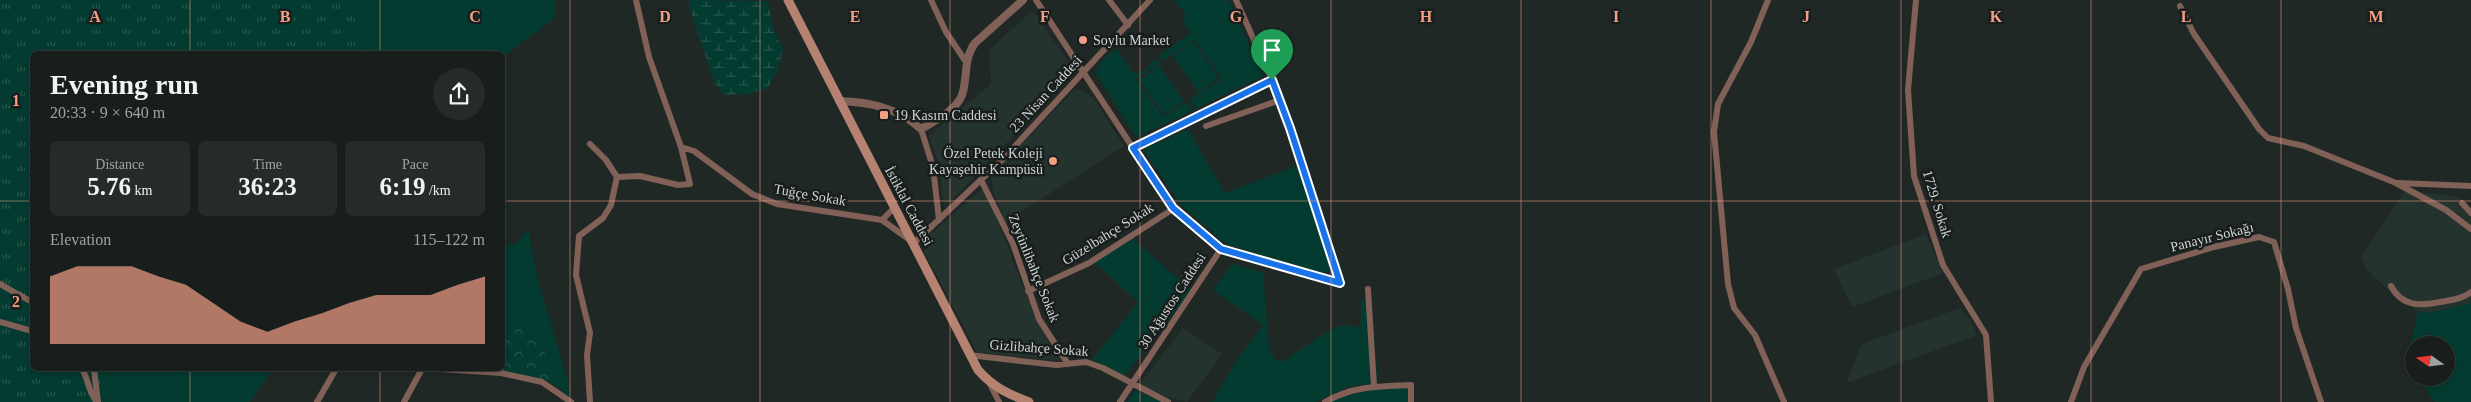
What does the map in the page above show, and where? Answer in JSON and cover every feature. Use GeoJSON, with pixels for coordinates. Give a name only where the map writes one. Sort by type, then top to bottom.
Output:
{"type":"FeatureCollection","features":[{"type":"Feature","properties":{"kind":"main road","name":"İstiklal Caddesi"},"geometry":{"type":"LineString","coordinates":[[788,0],[914,243],[969,355],[978,370],[990,384],[1006,394],[1029,402]]}},
{"type":"Feature","properties":{"kind":"street"},"geometry":{"type":"LineString","coordinates":[[617,177],[640,176],[678,185],[690,184],[681,147],[649,57],[636,0]]}},
{"type":"Feature","properties":{"kind":"street"},"geometry":{"type":"LineString","coordinates":[[931,0],[946,32],[966,62]]}},
{"type":"Feature","properties":{"kind":"street"},"geometry":{"type":"LineString","coordinates":[[921,129],[957,102],[964,83],[969,51],[975,43],[1023,0]]}},
{"type":"Feature","properties":{"kind":"street","name":"30 Ağustos Caddesi"},"geometry":{"type":"LineString","coordinates":[[1036,0],[1173,208],[1221,249],[1120,402]]}},
{"type":"Feature","properties":{"kind":"street"},"geometry":{"type":"LineString","coordinates":[[1109,0],[1128,25]]}},
{"type":"Feature","properties":{"kind":"street","name":"23 Nisan Caddesi"},"geometry":{"type":"LineString","coordinates":[[914,243],[981,180],[1150,0]]}},
{"type":"Feature","properties":{"kind":"street"},"geometry":{"type":"LineString","coordinates":[[1221,249],[1340,283],[1280,100],[1236,0]]}},
{"type":"Feature","properties":{"kind":"street"},"geometry":{"type":"LineString","coordinates":[[1768,0],[1752,42],[1718,104],[1714,132],[1728,284],[1734,308],[1755,335],[1784,402]]}},
{"type":"Feature","properties":{"kind":"street","name":"1729. Sokak"},"geometry":{"type":"LineString","coordinates":[[1916,0],[1908,90],[1914,176],[1943,265],[1986,335],[1991,402]]}},
{"type":"Feature","properties":{"kind":"street"},"geometry":{"type":"LineString","coordinates":[[2180,6],[2194,34],[2259,129],[2268,138],[2304,146],[2396,183],[2446,210],[2471,229]]}},
{"type":"Feature","properties":{"kind":"street"},"geometry":{"type":"LineString","coordinates":[[1133,148],[1272,80]]}},
{"type":"Feature","properties":{"kind":"street"},"geometry":{"type":"LineString","coordinates":[[1206,126],[1280,100]]}},
{"type":"Feature","properties":{"kind":"street"},"geometry":{"type":"LineString","coordinates":[[839,101],[870,103],[887,108],[912,121],[921,129],[933,167],[939,220]]}},
{"type":"Feature","properties":{"kind":"street"},"geometry":{"type":"LineString","coordinates":[[590,144],[602,155],[617,177],[611,205],[603,218],[579,236],[576,275],[590,333],[587,355],[590,402]]}},
{"type":"Feature","properties":{"kind":"street","name":"Tuğçe Sokak"},"geometry":{"type":"LineString","coordinates":[[681,147],[694,151],[752,194],[777,204],[882,220],[914,243]]}},
{"type":"Feature","properties":{"kind":"street","name":"Zeytinlibahçe Sokak"},"geometry":{"type":"LineString","coordinates":[[981,180],[1013,244],[1039,319],[1068,364]]}},
{"type":"Feature","properties":{"kind":"street"},"geometry":{"type":"LineString","coordinates":[[2396,183],[2471,186]]}},
{"type":"Feature","properties":{"kind":"street"},"geometry":{"type":"LineString","coordinates":[[2462,203],[2471,213]]}},
{"type":"Feature","properties":{"kind":"street"},"geometry":{"type":"LineString","coordinates":[[882,220],[894,207]]}},
{"type":"Feature","properties":{"kind":"street","name":"Güzelbahçe Sokak"},"geometry":{"type":"LineString","coordinates":[[1028,291],[1089,263],[1173,208]]}},
{"type":"Feature","properties":{"kind":"street","name":"Panayır Sokağı"},"geometry":{"type":"LineString","coordinates":[[2071,402],[2084,367],[2141,268],[2214,247],[2259,237],[2274,242],[2288,289],[2296,328],[2321,402]]}},
{"type":"Feature","properties":{"kind":"street"},"geometry":{"type":"LineString","coordinates":[[0,284],[30,301]]}},
{"type":"Feature","properties":{"kind":"street"},"geometry":{"type":"LineString","coordinates":[[2392,286],[2402,300],[2419,305],[2464,297],[2471,292]]}},
{"type":"Feature","properties":{"kind":"street"},"geometry":{"type":"LineString","coordinates":[[1368,289],[1374,387]]}},
{"type":"Feature","properties":{"kind":"street"},"geometry":{"type":"LineString","coordinates":[[0,322],[30,330]]}},
{"type":"Feature","properties":{"kind":"street","name":"Gizlibahçe Sokak"},"geometry":{"type":"LineString","coordinates":[[969,355],[1056,365],[1079,361],[1094,365],[1168,402]]}},
{"type":"Feature","properties":{"kind":"street"},"geometry":{"type":"LineString","coordinates":[[83,371],[87,376],[90,394],[98,402]]}},
{"type":"Feature","properties":{"kind":"street"},"geometry":{"type":"LineString","coordinates":[[94,371],[98,402]]}},
{"type":"Feature","properties":{"kind":"street"},"geometry":{"type":"LineString","coordinates":[[317,402],[335,371]]}},
{"type":"Feature","properties":{"kind":"street"},"geometry":{"type":"LineString","coordinates":[[404,402],[421,371]]}},
{"type":"Feature","properties":{"kind":"street"},"geometry":{"type":"LineString","coordinates":[[471,371],[501,373],[542,382],[572,402]]}},
{"type":"Feature","properties":{"kind":"street"},"geometry":{"type":"LineString","coordinates":[[990,384],[999,402]]}},
{"type":"Feature","properties":{"kind":"street"},"geometry":{"type":"LineString","coordinates":[[1325,402],[1346,392],[1374,387],[1411,385],[1411,402]]}},
{"type":"Feature","properties":{"kind":"shaded area"},"geometry":{"type":"Polygon","coordinates":[[[1033,10],[1072,67],[1071,75],[951,201],[946,203],[943,201],[939,165],[929,136],[991,84],[989,50],[1033,10]]]}},
{"type":"Feature","properties":{"kind":"shaded area","name":"Özel Petek Koleji Kayaşehir Kampüsü"},"geometry":{"type":"Polygon","coordinates":[[[1075,89],[1084,91],[1094,99],[1124,146],[1005,222],[993,191],[991,176],[1075,89]]]}},
{"type":"Feature","properties":{"kind":"shaded area"},"geometry":{"type":"Polygon","coordinates":[[[982,189],[985,189],[1027,297],[1061,361],[977,352],[924,252],[926,238],[982,189]]]}},
{"type":"Feature","properties":{"kind":"shaded area"},"geometry":{"type":"Polygon","coordinates":[[[2405,191],[2455,196],[2471,208],[2471,303],[2431,313],[2418,311],[2391,293],[2367,270],[2361,257],[2405,191]]]}},
{"type":"Feature","properties":{"kind":"shaded area"},"geometry":{"type":"Polygon","coordinates":[[[1926,234],[1943,273],[1852,307],[1834,269],[1926,234]]]}},
{"type":"Feature","properties":{"kind":"shaded area"},"geometry":{"type":"Polygon","coordinates":[[[1960,308],[1970,320],[1977,335],[1846,383],[1862,344],[1960,308]]]}},
{"type":"Feature","properties":{"kind":"shaded area"},"geometry":{"type":"Polygon","coordinates":[[[1183,328],[1222,354],[1187,402],[1167,397],[1140,384],[1183,328]]]}},
{"type":"Feature","properties":{"kind":"green space"},"geometry":{"type":"Polygon","coordinates":[[[0,0],[352,0],[358,39],[368,51],[30,51],[30,371],[102,371],[107,402],[0,402],[0,0]]]}},
{"type":"Feature","properties":{"kind":"green space"},"geometry":{"type":"Polygon","coordinates":[[[352,0],[555,0],[555,18],[505,56],[505,51],[368,51],[358,39],[352,0]]]}},
{"type":"Feature","properties":{"kind":"green space"},"geometry":{"type":"Polygon","coordinates":[[[689,0],[768,1],[773,28],[783,49],[778,69],[768,88],[748,94],[724,95],[715,84],[689,7],[689,0]]]}},
{"type":"Feature","properties":{"kind":"green space"},"geometry":{"type":"Polygon","coordinates":[[[1174,0],[1229,0],[1263,76],[1196,109],[1190,100],[1222,79],[1195,40],[1163,61],[1160,57],[1161,51],[1164,52],[1191,33],[1184,24],[1185,13],[1174,0]]]}},
{"type":"Feature","properties":{"kind":"green space"},"geometry":{"type":"Polygon","coordinates":[[[1194,42],[1219,78],[1199,93],[1173,56],[1194,42]]]}},
{"type":"Feature","properties":{"kind":"green space"},"geometry":{"type":"Polygon","coordinates":[[[1117,49],[1134,74],[1141,73],[1157,59],[1160,63],[1136,79],[1163,117],[1187,102],[1193,111],[1136,137],[1096,74],[1101,62],[1117,49]]]}},
{"type":"Feature","properties":{"kind":"green space"},"geometry":{"type":"Polygon","coordinates":[[[1159,65],[1184,101],[1164,115],[1139,80],[1159,65]]]}},
{"type":"Feature","properties":{"kind":"green space"},"geometry":{"type":"Polygon","coordinates":[[[1188,129],[1225,193],[1298,165],[1331,262],[1330,271],[1323,274],[1226,244],[1181,205],[1143,149],[1188,129]]]}},
{"type":"Feature","properties":{"kind":"green space"},"geometry":{"type":"Polygon","coordinates":[[[528,228],[536,273],[568,382],[569,398],[547,380],[551,377],[548,359],[532,326],[510,323],[505,318],[505,246],[517,243],[528,228]]]}},
{"type":"Feature","properties":{"kind":"green space"},"geometry":{"type":"Polygon","coordinates":[[[1132,238],[1192,291],[1124,376],[1092,360],[1138,302],[1095,263],[1132,238]]]}},
{"type":"Feature","properties":{"kind":"green space"},"geometry":{"type":"Polygon","coordinates":[[[1234,264],[1263,273],[1269,348],[1276,361],[1284,361],[1325,333],[1342,325],[1360,327],[1362,300],[1371,300],[1378,382],[1347,387],[1316,402],[1212,402],[1237,360],[1263,325],[1213,290],[1231,265],[1234,264]]]}},
{"type":"Feature","properties":{"kind":"green space"},"geometry":{"type":"Polygon","coordinates":[[[2471,303],[2471,402],[2435,402],[2423,386],[2455,386],[2455,336],[2412,336],[2418,311],[2431,313],[2471,303]]]}},
{"type":"Feature","properties":{"kind":"green space"},"geometry":{"type":"Polygon","coordinates":[[[505,318],[510,323],[532,326],[548,359],[551,377],[547,380],[492,371],[505,371],[505,318]]]}},
{"type":"Feature","properties":{"kind":"green space"},"geometry":{"type":"Polygon","coordinates":[[[102,371],[272,371],[250,402],[107,402],[102,371]]]}},
{"type":"Feature","properties":{"kind":"green space"},"geometry":{"type":"Polygon","coordinates":[[[1383,388],[1408,388],[1409,402],[1331,402],[1344,396],[1383,388]]]}},
{"type":"Feature","properties":{"kind":"green space"},"geometry":{"type":"Polygon","coordinates":[[[1135,390],[1160,402],[1127,402],[1135,390]]]}},
{"type":"Feature","properties":{"kind":"place","name":"Soylu Market"},"geometry":{"type":"Point","coordinates":[1083,40]}},
{"type":"Feature","properties":{"kind":"place","name":"19 Kasım Caddesi"},"geometry":{"type":"Point","coordinates":[884,115]}},
{"type":"Feature","properties":{"kind":"place","name":"Özel Petek Koleji Kayaşehir Kampüsü"},"geometry":{"type":"Point","coordinates":[1053,161]}},
{"type":"Feature","properties":{"kind":"route"},"geometry":{"type":"LineString","coordinates":[[1272,80],[1290,128],[1340,283],[1221,249],[1173,208],[1133,148],[1272,80]]}}]}
